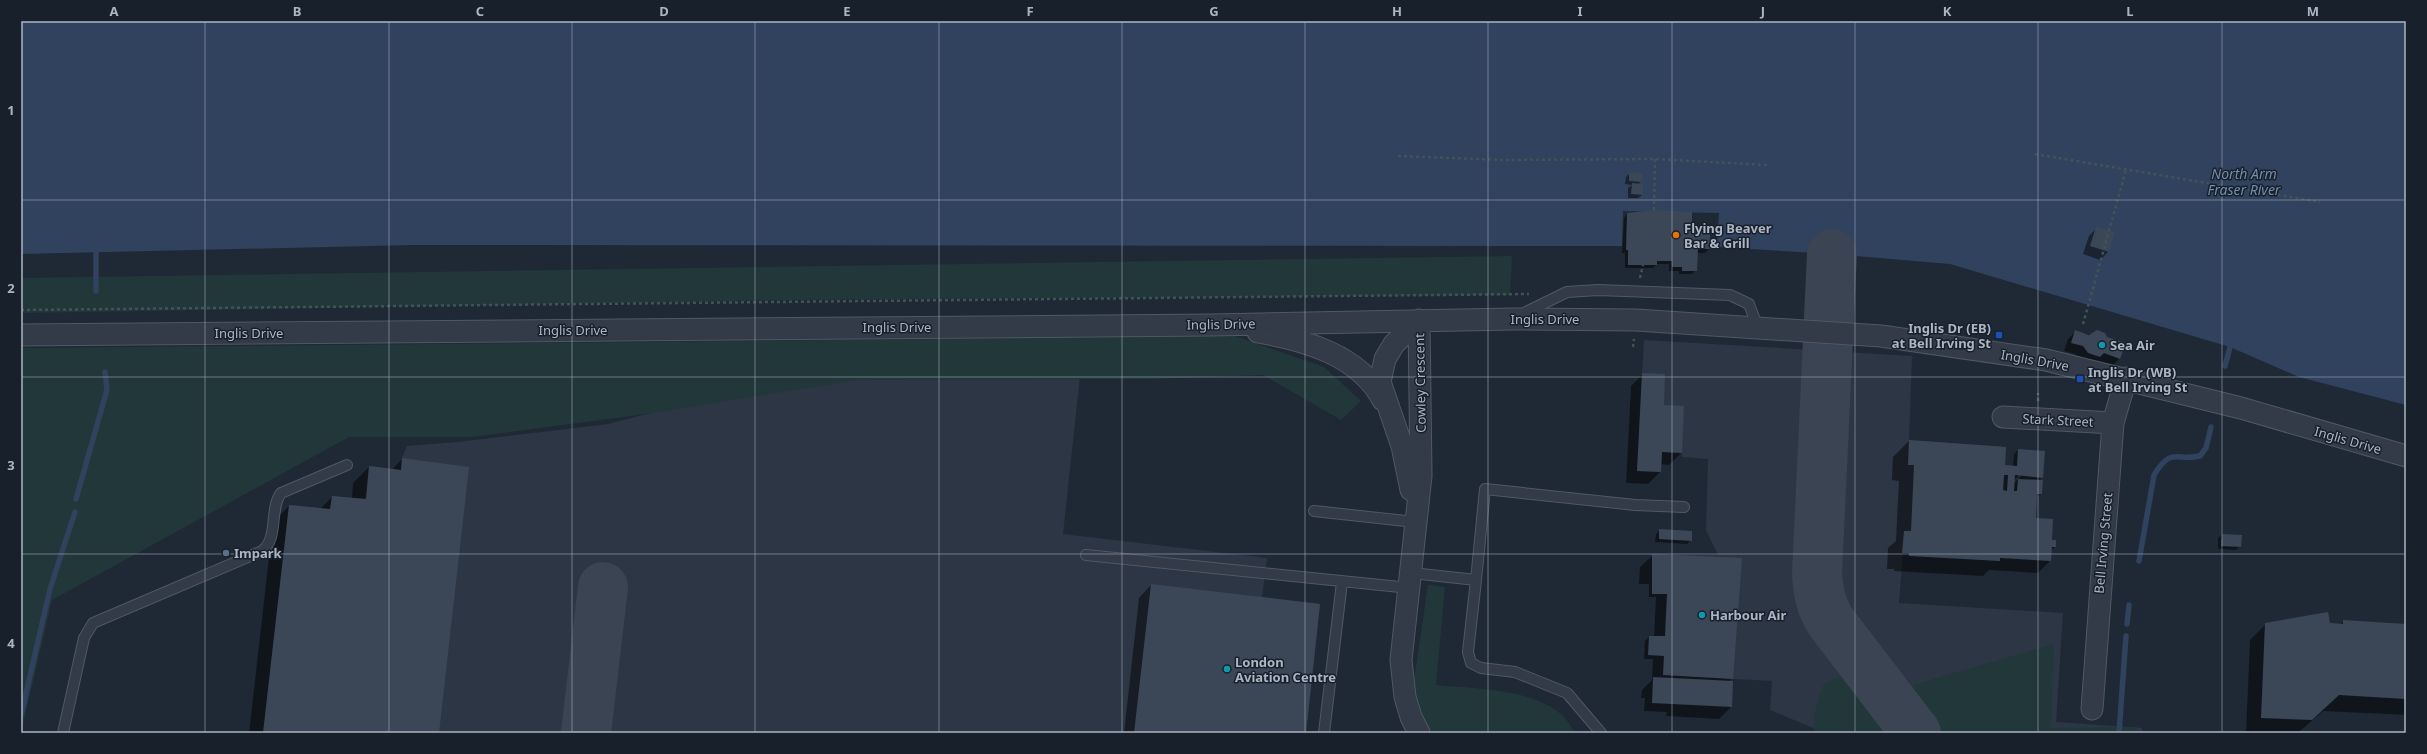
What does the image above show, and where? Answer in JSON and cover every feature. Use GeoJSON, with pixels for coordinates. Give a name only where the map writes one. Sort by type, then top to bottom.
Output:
{"type":"FeatureCollection","features":[{"type":"Feature","properties":{"kind":"street","name":"Inglis Drive"},"geometry":{"type":"LineString","coordinates":[[21,335],[1212,325],[1512,319],[1636,320],[1881,336],[2046,360],[2126,378],[2241,408],[2406,456]]}},
{"type":"Feature","properties":{"kind":"street","name":"Cowley Crescent"},"geometry":{"type":"LineString","coordinates":[[1416,519],[1402,446],[1387,408],[1380,382],[1385,359],[1394,344],[1419,320]]}},
{"type":"Feature","properties":{"kind":"street","name":"Cowley Crescent"},"geometry":{"type":"LineString","coordinates":[[1419,320],[1421,476],[1411,581],[1401,660],[1402,682],[1411,717],[1419,733]]}},
{"type":"Feature","properties":{"kind":"street"},"geometry":{"type":"LineString","coordinates":[[1212,325],[1293,339],[1331,353],[1349,363],[1371,381],[1387,408]]}},
{"type":"Feature","properties":{"kind":"street","name":"Bell Irving Street"},"geometry":{"type":"LineString","coordinates":[[2092,709],[2113,423],[2126,378]]}},
{"type":"Feature","properties":{"kind":"street","name":"Stark Street"},"geometry":{"type":"LineString","coordinates":[[2003,417],[2113,423]]}},
{"type":"Feature","properties":{"kind":"lane"},"geometry":{"type":"LineString","coordinates":[[1512,319],[1544,301],[1567,292],[1598,290],[1730,295],[1749,304],[1758,328]]}},
{"type":"Feature","properties":{"kind":"lane"},"geometry":{"type":"LineString","coordinates":[[63,733],[84,638],[93,623],[262,551],[269,544],[276,499],[281,493],[347,465]]}},
{"type":"Feature","properties":{"kind":"lane"},"geometry":{"type":"LineString","coordinates":[[1600,733],[1567,693],[1515,672],[1481,668],[1471,662],[1468,652],[1485,489],[1635,505],[1684,507]]}},
{"type":"Feature","properties":{"kind":"lane"},"geometry":{"type":"LineString","coordinates":[[1314,511],[1416,519]]}},
{"type":"Feature","properties":{"kind":"lane"},"geometry":{"type":"LineString","coordinates":[[1086,555],[1342,582],[1476,580]]}},
{"type":"Feature","properties":{"kind":"lane"},"geometry":{"type":"LineString","coordinates":[[1324,733],[1342,582]]}},
{"type":"Feature","properties":{"kind":"path"},"geometry":{"type":"LineString","coordinates":[[2035,154],[2320,202]]}},
{"type":"Feature","properties":{"kind":"path"},"geometry":{"type":"LineString","coordinates":[[1398,156],[1504,160],[1655,159],[1767,165]]}},
{"type":"Feature","properties":{"kind":"path"},"geometry":{"type":"LineString","coordinates":[[1654,210],[1655,159]]}},
{"type":"Feature","properties":{"kind":"path"},"geometry":{"type":"LineString","coordinates":[[2083,324],[2126,170]]}},
{"type":"Feature","properties":{"kind":"path"},"geometry":{"type":"LineString","coordinates":[[21,310],[1531,294]]}},
{"type":"Feature","properties":{"kind":"shaded area"},"geometry":{"type":"Polygon","coordinates":[[[1644,340],[1912,356],[1909,440],[2006,447],[2000,561],[1903,553],[1899,603],[2063,613],[2056,722],[2142,728],[2142,733],[1825,733],[1770,710],[1772,681],[1663,675],[1669,555],[1718,555],[1706,530],[1708,459],[1682,457],[1682,453],[1662,452],[1661,472],[1637,471],[1644,340]]]}},
{"type":"Feature","properties":{"kind":"shaded area"},"geometry":{"type":"Polygon","coordinates":[[[838,374],[1080,376],[1063,534],[1267,558],[1262,597],[1320,604],[1306,733],[263,733],[289,505],[330,509],[332,496],[365,499],[369,466],[401,470],[402,458],[407,446],[458,442],[608,424],[756,386],[838,374]]]}},
{"type":"Feature","properties":{"kind":"green space"},"geometry":{"type":"Polygon","coordinates":[[[1512,256],[1510,295],[792,300],[21,313],[21,278],[1512,256]]]}},
{"type":"Feature","properties":{"kind":"green space"},"geometry":{"type":"Polygon","coordinates":[[[1235,336],[1324,367],[1361,401],[1341,420],[1263,375],[1154,379],[857,380],[646,414],[472,437],[349,437],[52,600],[21,733],[21,348],[1235,336]]]}},
{"type":"Feature","properties":{"kind":"green space"},"geometry":{"type":"Polygon","coordinates":[[[1428,585],[1445,587],[1436,685],[1485,689],[1520,695],[1536,700],[1551,707],[1563,716],[1575,733],[1432,733],[1425,725],[1413,688],[1428,585]]]}},
{"type":"Feature","properties":{"kind":"green space"},"geometry":{"type":"Polygon","coordinates":[[[2054,644],[2051,728],[2137,727],[2137,733],[1931,733],[1900,689],[2054,644]]]}},
{"type":"Feature","properties":{"kind":"green space"},"geometry":{"type":"Polygon","coordinates":[[[1846,677],[1860,684],[1899,733],[1814,733],[1816,708],[1822,688],[1830,681],[1837,678],[1846,677]]]}},
{"type":"Feature","properties":{"kind":"water","name":"North Arm Fraser River"},"geometry":{"type":"Polygon","coordinates":[[[21,21],[2406,21],[2406,405],[2299,377],[2230,347],[1950,264],[1832,254],[1717,247],[1719,213],[1623,211],[1622,246],[412,245],[21,254],[21,21]]]}},
{"type":"Feature","properties":{"kind":"building"},"geometry":{"type":"Polygon","coordinates":[[[1629,172],[1643,173],[1642,182],[1629,181],[1629,172]]]}},
{"type":"Feature","properties":{"kind":"building"},"geometry":{"type":"Polygon","coordinates":[[[1632,183],[1643,184],[1643,195],[1631,194],[1632,183]]]}},
{"type":"Feature","properties":{"kind":"building"},"geometry":{"type":"Polygon","coordinates":[[[1654,210],[1692,212],[1692,225],[1710,225],[1710,249],[1698,249],[1697,271],[1682,271],[1682,267],[1672,267],[1672,261],[1657,261],[1657,265],[1628,265],[1628,250],[1626,250],[1627,213],[1654,210]]]}},
{"type":"Feature","properties":{"kind":"building"},"geometry":{"type":"Polygon","coordinates":[[[2096,227],[2115,232],[2109,252],[2090,246],[2096,227]]]}},
{"type":"Feature","properties":{"kind":"building","name":"Sea Air"},"geometry":{"type":"Polygon","coordinates":[[[2075,330],[2089,335],[2097,330],[2105,333],[2107,337],[2126,343],[2120,359],[2104,353],[2100,357],[2088,353],[2083,346],[2071,343],[2075,330]]]}},
{"type":"Feature","properties":{"kind":"building"},"geometry":{"type":"Polygon","coordinates":[[[1642,373],[1665,374],[1664,405],[1684,406],[1682,453],[1662,452],[1661,472],[1637,471],[1642,373]]]}},
{"type":"Feature","properties":{"kind":"building"},"geometry":{"type":"Polygon","coordinates":[[[1909,440],[2006,447],[2005,465],[2017,466],[2018,449],[2045,451],[2043,478],[2015,475],[2014,491],[2017,491],[2018,479],[2043,480],[2042,494],[2037,494],[2036,518],[2053,519],[2052,540],[2056,540],[2056,547],[2052,547],[2051,561],[2000,558],[2000,561],[1909,556],[1909,553],[1902,553],[1904,531],[1911,531],[1914,465],[1908,465],[1909,440]],[[2004,475],[2003,490],[2007,491],[2008,475],[2004,475]]]}},
{"type":"Feature","properties":{"kind":"building"},"geometry":{"type":"Polygon","coordinates":[[[402,458],[469,467],[439,733],[263,733],[289,505],[330,509],[332,496],[366,499],[369,466],[401,470],[402,458]]]}},
{"type":"Feature","properties":{"kind":"building"},"geometry":{"type":"Polygon","coordinates":[[[1659,529],[1692,531],[1692,541],[1659,539],[1659,529]]]}},
{"type":"Feature","properties":{"kind":"building"},"geometry":{"type":"Polygon","coordinates":[[[2222,534],[2242,535],[2241,547],[2221,546],[2222,534]]]}},
{"type":"Feature","properties":{"kind":"building","name":"Harbour Air"},"geometry":{"type":"Polygon","coordinates":[[[1652,554],[1742,558],[1733,679],[1663,675],[1664,656],[1648,655],[1649,636],[1665,636],[1667,594],[1652,594],[1652,554]]]}},
{"type":"Feature","properties":{"kind":"building","name":"London Aviation Centre"},"geometry":{"type":"Polygon","coordinates":[[[1151,584],[1320,604],[1306,733],[1134,733],[1151,584]]]}},
{"type":"Feature","properties":{"kind":"building"},"geometry":{"type":"Polygon","coordinates":[[[2328,612],[2330,623],[2343,624],[2343,620],[2406,624],[2406,699],[2339,695],[2312,720],[2261,718],[2265,623],[2328,612]]]}},
{"type":"Feature","properties":{"kind":"building"},"geometry":{"type":"Polygon","coordinates":[[[1653,677],[1733,681],[1732,707],[1652,703],[1653,677]]]}},
{"type":"Feature","properties":{"kind":"waterway"},"geometry":{"type":"LineString","coordinates":[[96,252],[96,291]]}},
{"type":"Feature","properties":{"kind":"waterway"},"geometry":{"type":"LineString","coordinates":[[2225,366],[2230,347]]}},
{"type":"Feature","properties":{"kind":"waterway"},"geometry":{"type":"LineString","coordinates":[[76,499],[107,390],[105,372]]}},
{"type":"Feature","properties":{"kind":"waterway"},"geometry":{"type":"LineString","coordinates":[[2139,561],[2154,475],[2160,466],[2170,458],[2200,456],[2206,448],[2211,427]]}},
{"type":"Feature","properties":{"kind":"waterway"},"geometry":{"type":"LineString","coordinates":[[21,715],[50,589],[75,512]]}},
{"type":"Feature","properties":{"kind":"waterway"},"geometry":{"type":"LineString","coordinates":[[2127,624],[2129,605]]}},
{"type":"Feature","properties":{"kind":"waterway"},"geometry":{"type":"LineString","coordinates":[[2119,733],[2126,636]]}},
{"type":"Feature","properties":{"kind":"taxiway"},"geometry":{"type":"LineString","coordinates":[[1832,254],[1817,574],[1819,593],[1822,605],[1831,622],[1916,733]]}},
{"type":"Feature","properties":{"kind":"taxiway"},"geometry":{"type":"LineString","coordinates":[[586,733],[603,587]]}},
{"type":"Feature","properties":{"kind":"place","name":"Flying Beaver Bar & Grill"},"geometry":{"type":"Point","coordinates":[1676,235]}},
{"type":"Feature","properties":{"kind":"place","name":"Inglis Dr (EB) at Bell Irving St"},"geometry":{"type":"Point","coordinates":[1999,335]}},
{"type":"Feature","properties":{"kind":"place","name":"Sea Air"},"geometry":{"type":"Point","coordinates":[2102,345]}},
{"type":"Feature","properties":{"kind":"place","name":"Inglis Dr (WB) at Bell Irving St"},"geometry":{"type":"Point","coordinates":[2080,379]}},
{"type":"Feature","properties":{"kind":"place","name":"Impark"},"geometry":{"type":"Point","coordinates":[226,553]}},
{"type":"Feature","properties":{"kind":"place","name":"Harbour Air"},"geometry":{"type":"Point","coordinates":[1702,615]}},
{"type":"Feature","properties":{"kind":"place","name":"London Aviation Centre"},"geometry":{"type":"Point","coordinates":[1227,669]}}]}
